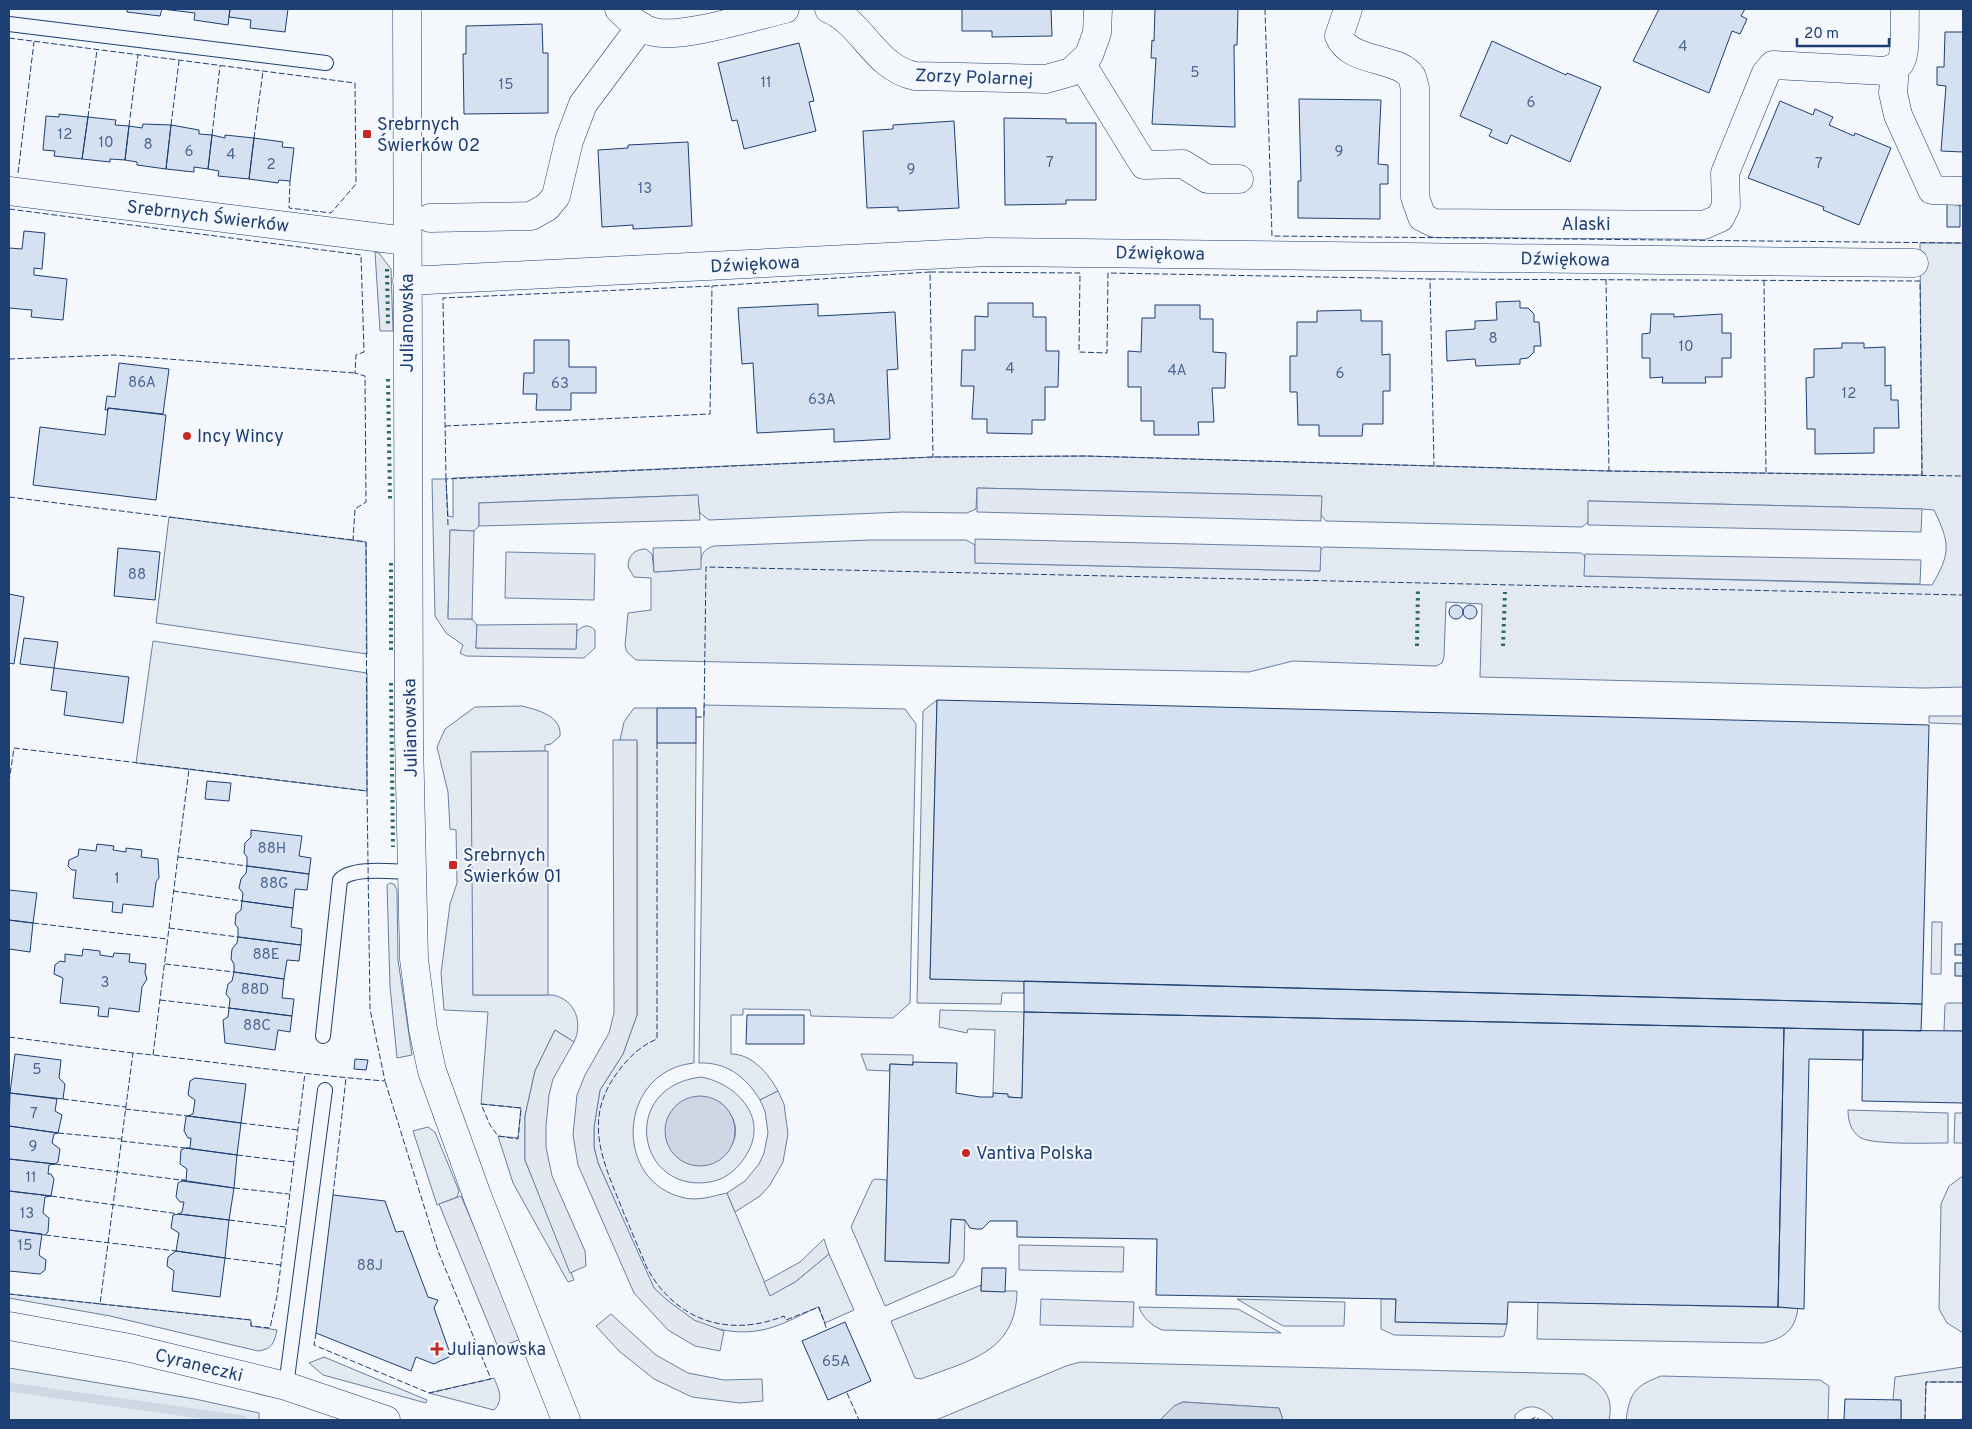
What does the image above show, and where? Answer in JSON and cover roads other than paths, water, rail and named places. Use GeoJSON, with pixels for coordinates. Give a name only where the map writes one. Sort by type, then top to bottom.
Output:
{"type":"FeatureCollection","features":[{"type":"Feature","properties":{"kind":"street","name":"Julianowska"},"geometry":{"type":"LineString","coordinates":[[407,9],[406,241],[409,739],[414,959],[423,1029],[432,1071],[478,1198],[566,1420]]}},
{"type":"Feature","properties":{"kind":"street"},"geometry":{"type":"LineString","coordinates":[[619,9],[630,20],[654,32],[683,32],[785,9]]}},
{"type":"Feature","properties":{"kind":"street","name":"Zorzy Polarnej"},"geometry":{"type":"LineString","coordinates":[[829,9],[844,18],[887,63],[902,74],[1046,79],[1071,72],[1089,54],[1097,34],[1098,9]]}},
{"type":"Feature","properties":{"kind":"street","name":"Alaski"},"geometry":{"type":"LineString","coordinates":[[1348,9],[1339,36],[1348,49],[1403,69],[1412,77],[1415,88],[1415,197],[1422,218],[1434,223],[1704,225],[1720,218],[1726,206],[1725,173],[1763,80],[1773,65],[1886,71],[1895,68]]}},
{"type":"Feature","properties":{"kind":"street"},"geometry":{"type":"LineString","coordinates":[[1904,9],[1903,53],[1901,62],[1895,68],[1893,93],[1898,115],[1932,190],[1963,191]]}},
{"type":"Feature","properties":{"kind":"street"},"geometry":{"type":"LineString","coordinates":[[430,218],[531,216],[547,207],[556,196],[569,142],[583,104],[641,26]]}},
{"type":"Feature","properties":{"kind":"street"},"geometry":{"type":"LineString","coordinates":[[1081,62],[1144,164],[1183,164],[1206,179],[1239,179]]}},
{"type":"Feature","properties":{"kind":"street","name":"Srebrnych Świerków"},"geometry":{"type":"LineString","coordinates":[[9,191],[406,241]]}},
{"type":"Feature","properties":{"kind":"street","name":"Dźwiękowa"},"geometry":{"type":"LineString","coordinates":[[407,281],[988,252],[1914,263]]}},
{"type":"Feature","properties":{"kind":"street","name":"Cyraneczki"},"geometry":{"type":"LineString","coordinates":[[9,1326],[130,1348],[286,1386],[386,1420]]}},
{"type":"Feature","properties":{"kind":"lane"},"geometry":{"type":"LineString","coordinates":[[9,24],[326,63]]}},
{"type":"Feature","properties":{"kind":"lane"},"geometry":{"type":"LineString","coordinates":[[323,1036],[340,880],[349,873],[368,871],[412,872]]}},
{"type":"Feature","properties":{"kind":"lane"},"geometry":{"type":"LineString","coordinates":[[286,1386],[325,1090]]}},
{"type":"Feature","properties":{"kind":"waterway"},"geometry":{"type":"LineString","coordinates":[[9,1387],[243,1420]]}},
{"type":"Feature","properties":{"kind":"place","name":"Srebrnych Świerków 02"},"geometry":{"type":"Point","coordinates":[367,134]}},
{"type":"Feature","properties":{"kind":"place","name":"Incy Wincy"},"geometry":{"type":"Point","coordinates":[187,436]}},
{"type":"Feature","properties":{"kind":"place","name":"Srebrnych Świerków 01"},"geometry":{"type":"Point","coordinates":[453,865]}},
{"type":"Feature","properties":{"kind":"place","name":"Vantiva Polska"},"geometry":{"type":"Point","coordinates":[966,1153]}},
{"type":"Feature","properties":{"kind":"place","name":"Julianowska"},"geometry":{"type":"Point","coordinates":[437,1349]}}]}
